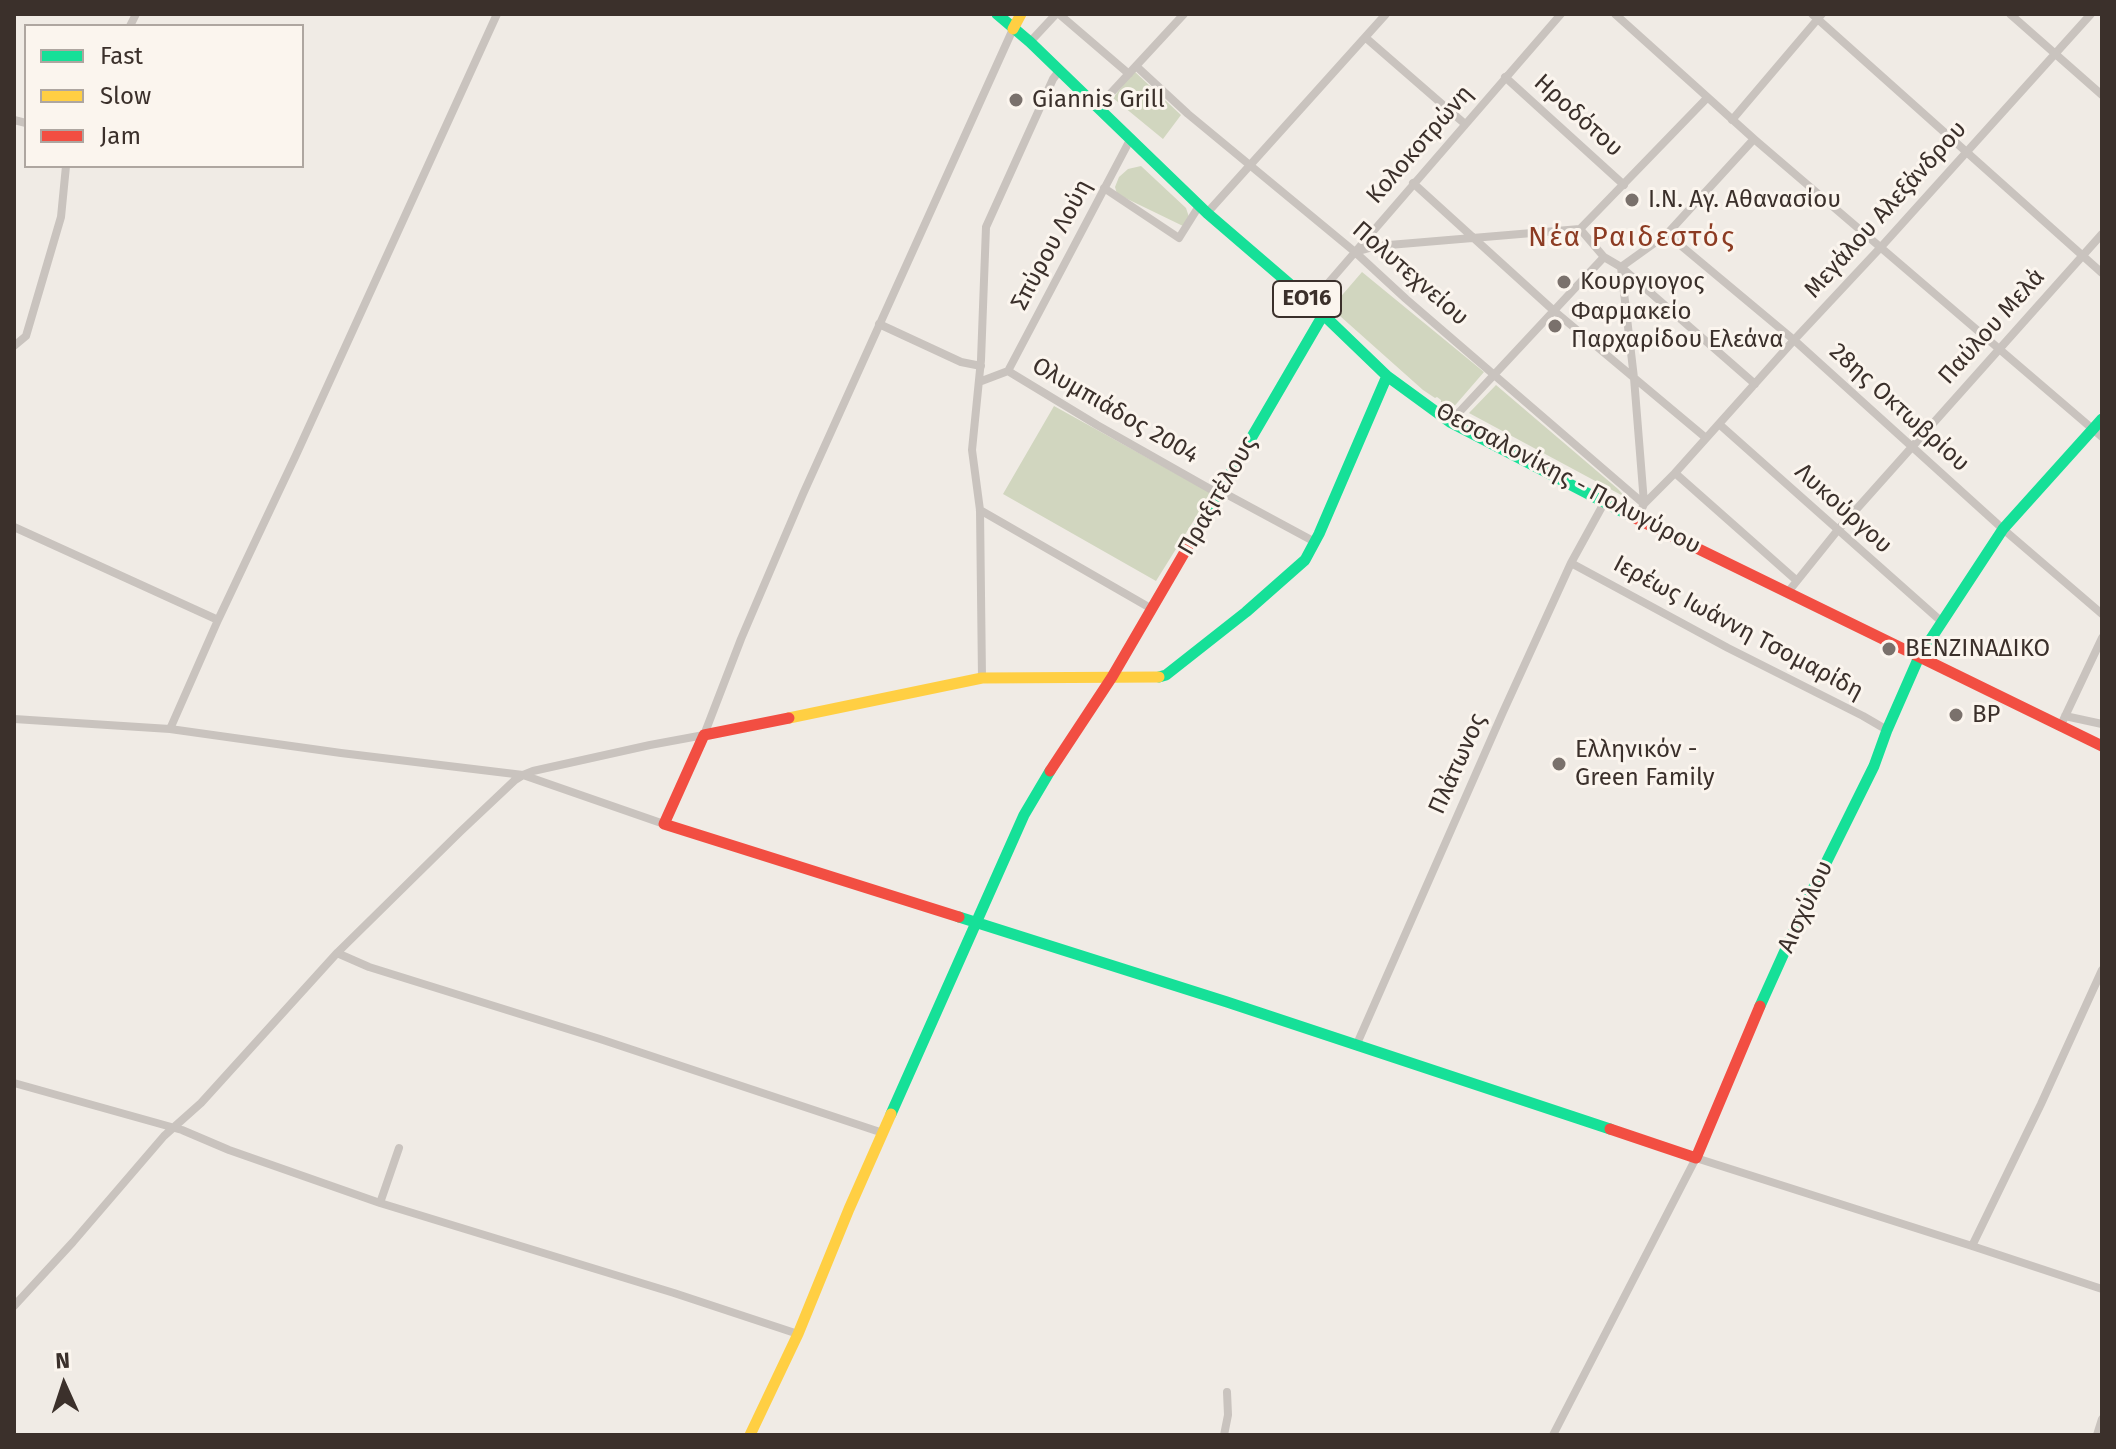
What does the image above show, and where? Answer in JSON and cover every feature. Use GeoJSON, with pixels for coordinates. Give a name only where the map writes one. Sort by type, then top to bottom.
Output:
{"type":"FeatureCollection","features":[{"type":"Feature","properties":{"kind":"street"},"geometry":{"type":"LineString","coordinates":[[170,729],[497,14]]}},
{"type":"Feature","properties":{"kind":"street","name":"Θεσσαλονίκης - Πολυγύρου"},"geometry":{"type":"LineString","coordinates":[[997,14],[1203,209],[1311,303],[1387,376],[1450,422],[1604,503],[1919,657],[2063,721],[2102,746]]}},
{"type":"Feature","properties":{"kind":"street"},"geometry":{"type":"LineString","coordinates":[[664,824],[879,324],[1021,14]]}},
{"type":"Feature","properties":{"kind":"street"},"geometry":{"type":"LineString","coordinates":[[1030,42],[1058,14],[1129,74]]}},
{"type":"Feature","properties":{"kind":"street"},"geometry":{"type":"LineString","coordinates":[[1098,107],[1184,14]]}},
{"type":"Feature","properties":{"kind":"street"},"geometry":{"type":"LineString","coordinates":[[1104,188],[1179,238],[1386,14]]}},
{"type":"Feature","properties":{"kind":"street","name":"Κολοκοτρώνη"},"geometry":{"type":"LineString","coordinates":[[1311,303],[1561,14]]}},
{"type":"Feature","properties":{"kind":"street"},"geometry":{"type":"LineString","coordinates":[[1615,14],[1732,120],[2097,434]]}},
{"type":"Feature","properties":{"kind":"street"},"geometry":{"type":"LineString","coordinates":[[2010,14],[2102,95]]}},
{"type":"Feature","properties":{"kind":"street","name":"Μεγάλου Αλεξάνδρου"},"geometry":{"type":"LineString","coordinates":[[1644,504],[2091,14]]}},
{"type":"Feature","properties":{"kind":"street"},"geometry":{"type":"LineString","coordinates":[[1732,120],[1817,16],[2102,273]]}},
{"type":"Feature","properties":{"kind":"street"},"geometry":{"type":"LineString","coordinates":[[1366,38],[1465,124]]}},
{"type":"Feature","properties":{"kind":"street","name":"Πολυτεχνείου"},"geometry":{"type":"LineString","coordinates":[[1136,66],[1644,504]]}},
{"type":"Feature","properties":{"kind":"street"},"geometry":{"type":"LineString","coordinates":[[982,678],[980,510],[972,450],[981,366],[986,227],[1059,71]]}},
{"type":"Feature","properties":{"kind":"street","name":"Ηροδότου"},"geometry":{"type":"LineString","coordinates":[[1505,77],[1624,185]]}},
{"type":"Feature","properties":{"kind":"street"},"geometry":{"type":"LineString","coordinates":[[1355,252],[1377,246],[1580,229],[1707,98]]}},
{"type":"Feature","properties":{"kind":"street","name":"Σπύρου Λούη"},"geometry":{"type":"LineString","coordinates":[[1008,371],[1131,138]]}},
{"type":"Feature","properties":{"kind":"street"},"geometry":{"type":"LineString","coordinates":[[1621,267],[1667,234],[1754,139]]}},
{"type":"Feature","properties":{"kind":"street"},"geometry":{"type":"LineString","coordinates":[[14,346],[26,336],[61,217],[66,168]]}},
{"type":"Feature","properties":{"kind":"street"},"geometry":{"type":"LineString","coordinates":[[1413,183],[1553,310],[1706,438]]}},
{"type":"Feature","properties":{"kind":"street"},"geometry":{"type":"LineString","coordinates":[[1580,229],[1604,257],[1621,267],[1755,384]]}},
{"type":"Feature","properties":{"kind":"street","name":"28ης Οκτωβρίου"},"geometry":{"type":"LineString","coordinates":[[1667,234],[1794,340],[2102,614]]}},
{"type":"Feature","properties":{"kind":"street","name":"Παύλου Μελά"},"geometry":{"type":"LineString","coordinates":[[1788,592],[1837,531],[2102,234]]}},
{"type":"Feature","properties":{"kind":"street"},"geometry":{"type":"LineString","coordinates":[[1450,422],[1604,257]]}},
{"type":"Feature","properties":{"kind":"street"},"geometry":{"type":"LineString","coordinates":[[1621,267],[1644,504],[1637,519]]}},
{"type":"Feature","properties":{"kind":"street","name":"Πραξιτέλους"},"geometry":{"type":"LineString","coordinates":[[750,1435],[798,1334],[883,1133],[1031,802],[1112,677],[1323,315]]}},
{"type":"Feature","properties":{"kind":"street"},"geometry":{"type":"LineString","coordinates":[[879,324],[961,362],[981,366]]}},
{"type":"Feature","properties":{"kind":"street","name":"Ολυμπιάδος 2004"},"geometry":{"type":"LineString","coordinates":[[979,382],[1008,371],[1219,494],[1226,494],[1315,542]]}},
{"type":"Feature","properties":{"kind":"street"},"geometry":{"type":"LineString","coordinates":[[14,1306],[164,1136],[201,1103],[337,953],[523,775],[617,752],[982,678],[1166,675],[1246,612],[1305,560],[1387,376]]}},
{"type":"Feature","properties":{"kind":"street","name":"Αισχύλου"},"geometry":{"type":"LineString","coordinates":[[1696,1158],[1765,995],[1874,766],[1919,657],[2003,529],[2097,434],[2102,419]]}},
{"type":"Feature","properties":{"kind":"street","name":"Λυκούργου"},"geometry":{"type":"LineString","coordinates":[[1719,424],[1942,622]]}},
{"type":"Feature","properties":{"kind":"street"},"geometry":{"type":"LineString","coordinates":[[1675,473],[1796,580]]}},
{"type":"Feature","properties":{"kind":"street","name":"Πλάτωνος"},"geometry":{"type":"LineString","coordinates":[[1356,1046],[1571,563],[1604,503]]}},
{"type":"Feature","properties":{"kind":"street"},"geometry":{"type":"LineString","coordinates":[[980,510],[1152,609]]}},
{"type":"Feature","properties":{"kind":"street"},"geometry":{"type":"LineString","coordinates":[[14,527],[218,620]]}},
{"type":"Feature","properties":{"kind":"street","name":"Ιερέως Ιωάννη Τσομαρίδη"},"geometry":{"type":"LineString","coordinates":[[1571,563],[1887,730]]}},
{"type":"Feature","properties":{"kind":"street"},"geometry":{"type":"LineString","coordinates":[[2102,638],[2063,721],[2102,724]]}},
{"type":"Feature","properties":{"kind":"street"},"geometry":{"type":"LineString","coordinates":[[14,719],[170,729],[523,775],[664,824],[1227,1002],[2102,1289]]}},
{"type":"Feature","properties":{"kind":"street"},"geometry":{"type":"LineString","coordinates":[[337,953],[369,967],[600,1039],[883,1133]]}},
{"type":"Feature","properties":{"kind":"street"},"geometry":{"type":"LineString","coordinates":[[1972,1246],[2102,970]]}},
{"type":"Feature","properties":{"kind":"street"},"geometry":{"type":"LineString","coordinates":[[14,1083],[174,1128],[380,1203],[798,1334]]}},
{"type":"Feature","properties":{"kind":"street"},"geometry":{"type":"LineString","coordinates":[[380,1203],[399,1148]]}},
{"type":"Feature","properties":{"kind":"street"},"geometry":{"type":"LineString","coordinates":[[1553,1435],[1696,1158]]}},
{"type":"Feature","properties":{"kind":"street"},"geometry":{"type":"LineString","coordinates":[[1224,1435],[1228,1415],[1227,1392]]}},
{"type":"Feature","properties":{"kind":"street"},"geometry":{"type":"LineString","coordinates":[[2097,1435],[2102,1419]]}},
{"type":"Feature","properties":{"kind":"green space"},"geometry":{"type":"Polygon","coordinates":[[[1134,71],[1181,115],[1163,139],[1113,98],[1134,71]]]}},
{"type":"Feature","properties":{"kind":"green space"},"geometry":{"type":"Polygon","coordinates":[[[1141,166],[1186,208],[1189,217],[1183,226],[1117,194],[1115,187],[1119,177],[1128,169],[1141,166]]]}},
{"type":"Feature","properties":{"kind":"green space"},"geometry":{"type":"Polygon","coordinates":[[[1362,272],[1484,372],[1451,410],[1437,397],[1423,390],[1331,308],[1362,272]]]}},
{"type":"Feature","properties":{"kind":"green space"},"geometry":{"type":"Polygon","coordinates":[[[1496,385],[1618,489],[1625,497],[1469,413],[1496,385]]]}},
{"type":"Feature","properties":{"kind":"green space"},"geometry":{"type":"Polygon","coordinates":[[[1054,406],[1211,493],[1156,581],[1003,494],[1054,406]]]}},
{"type":"Feature","properties":{"kind":"traffic: fast"},"geometry":{"type":"LineString","coordinates":[[997,14],[1207,213],[1307,299],[1387,376],[1450,422],[1631,516]]}},
{"type":"Feature","properties":{"kind":"traffic: fast"},"geometry":{"type":"LineString","coordinates":[[1197,531],[1323,315]]}},
{"type":"Feature","properties":{"kind":"traffic: fast"},"geometry":{"type":"LineString","coordinates":[[1159,677],[1166,675],[1246,612],[1305,560],[1387,376]]}},
{"type":"Feature","properties":{"kind":"traffic: fast"},"geometry":{"type":"LineString","coordinates":[[1760,1006],[1811,893],[1874,766],[1919,657],[2003,529],[2102,419]]}},
{"type":"Feature","properties":{"kind":"traffic: fast"},"geometry":{"type":"LineString","coordinates":[[891,1114],[1024,815],[1050,771]]}},
{"type":"Feature","properties":{"kind":"traffic: fast"},"geometry":{"type":"LineString","coordinates":[[959,917],[1610,1129]]}},
{"type":"Feature","properties":{"kind":"traffic: slow"},"geometry":{"type":"LineString","coordinates":[[1013,29],[1021,14]]}},
{"type":"Feature","properties":{"kind":"traffic: slow"},"geometry":{"type":"LineString","coordinates":[[789,718],[982,678],[1159,677]]}},
{"type":"Feature","properties":{"kind":"traffic: slow"},"geometry":{"type":"LineString","coordinates":[[750,1435],[798,1334],[891,1114]]}},
{"type":"Feature","properties":{"kind":"traffic: jam"},"geometry":{"type":"LineString","coordinates":[[1631,516],[2102,746]]}},
{"type":"Feature","properties":{"kind":"traffic: jam"},"geometry":{"type":"LineString","coordinates":[[1050,771],[1112,677],[1197,531]]}},
{"type":"Feature","properties":{"kind":"traffic: jam"},"geometry":{"type":"LineString","coordinates":[[789,718],[704,735],[664,824],[959,917]]}},
{"type":"Feature","properties":{"kind":"traffic: jam"},"geometry":{"type":"LineString","coordinates":[[1610,1129],[1696,1158],[1760,1006]]}},
{"type":"Feature","properties":{"kind":"place","name":"Giannis Grill"},"geometry":{"type":"Point","coordinates":[1016,100]}},
{"type":"Feature","properties":{"kind":"place","name":"Ι.Ν. Αγ. Αθανασίου"},"geometry":{"type":"Point","coordinates":[1632,200]}},
{"type":"Feature","properties":{"kind":"place","name":"Κουργιογος"},"geometry":{"type":"Point","coordinates":[1564,282]}},
{"type":"Feature","properties":{"kind":"place","name":"Φαρμακείο Παρχαρίδου Ελεάνα"},"geometry":{"type":"Point","coordinates":[1555,326]}},
{"type":"Feature","properties":{"kind":"place","name":"ΒΕΝΖΙΝΑΔΙΚΟ"},"geometry":{"type":"Point","coordinates":[1889,649]}},
{"type":"Feature","properties":{"kind":"place","name":"BP"},"geometry":{"type":"Point","coordinates":[1956,715]}},
{"type":"Feature","properties":{"kind":"place","name":"Ελληνικόν - Green Family"},"geometry":{"type":"Point","coordinates":[1559,764]}},
{"type":"Feature","properties":{"kind":"district","name":"Νέα Ραιδεστός"},"geometry":{"type":"Point","coordinates":[1632,238]}}]}
